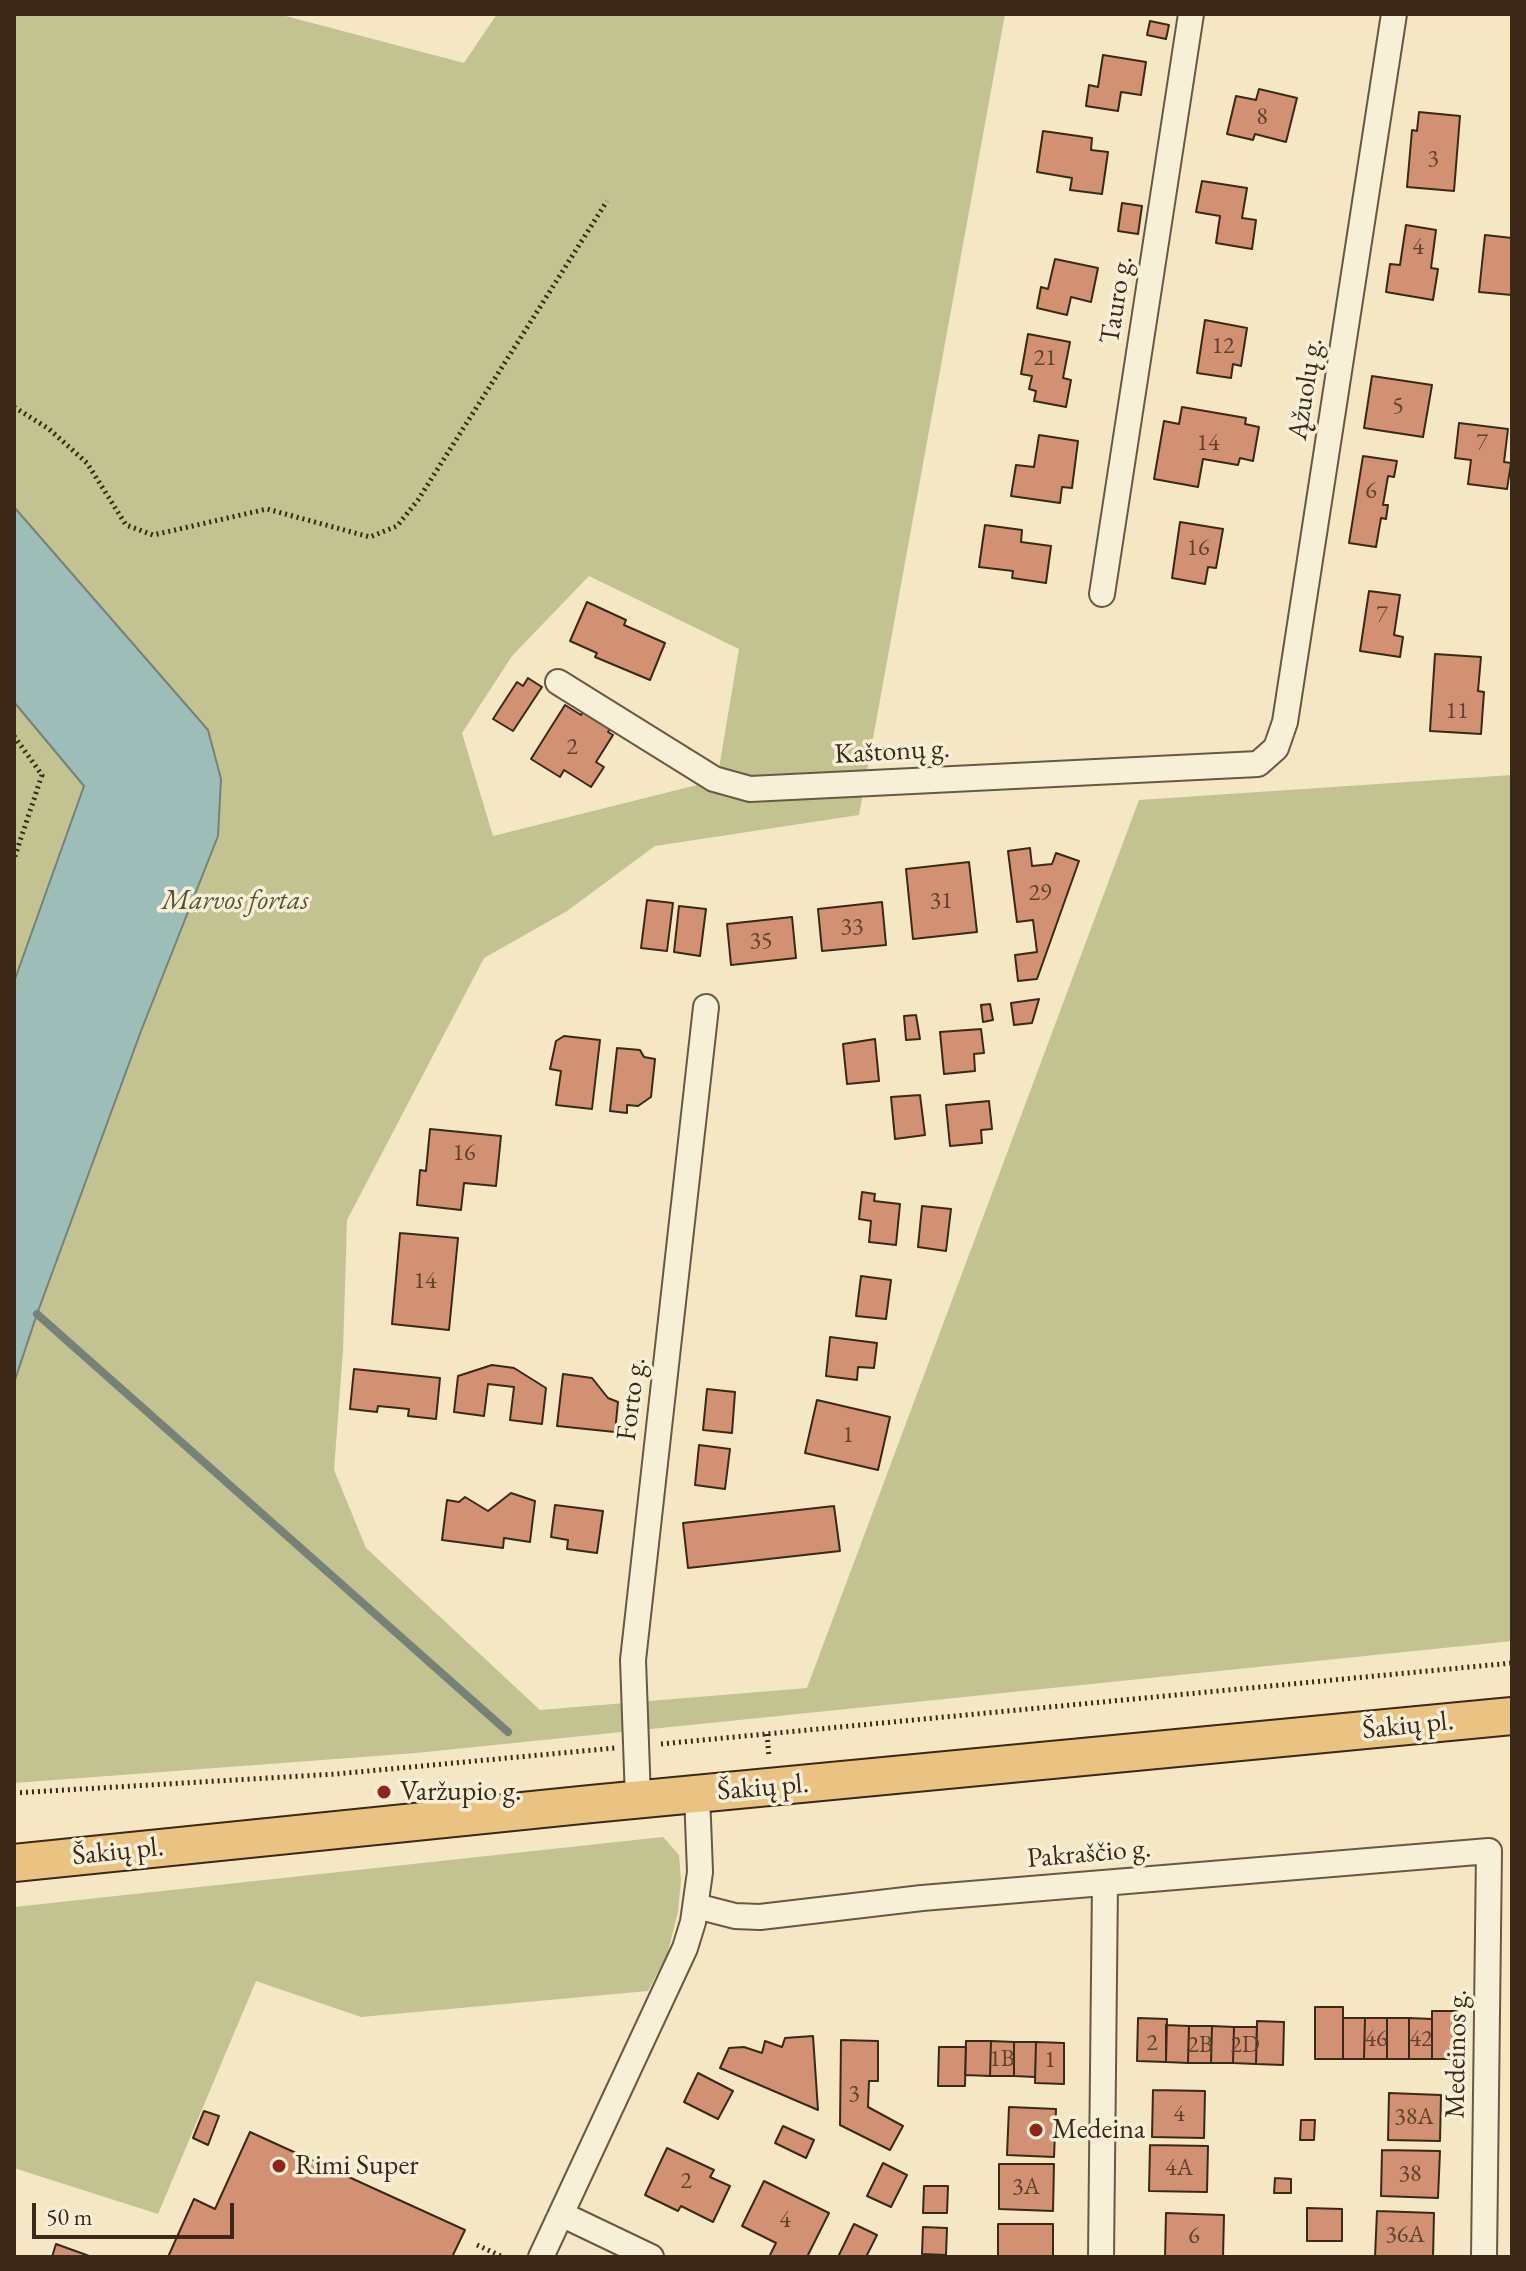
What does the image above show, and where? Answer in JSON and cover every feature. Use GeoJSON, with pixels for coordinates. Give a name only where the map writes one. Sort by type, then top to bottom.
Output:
{"type":"FeatureCollection","features":[{"type":"Feature","properties":{"kind":"main road","name":"Šakių pl."},"geometry":{"type":"LineString","coordinates":[[14,1863],[638,1799],[1512,1716]]}},
{"type":"Feature","properties":{"kind":"street","name":"Tauro g."},"geometry":{"type":"LineString","coordinates":[[1102,594],[1191,14]]}},
{"type":"Feature","properties":{"kind":"street","name":"Ąžuolų g."},"geometry":{"type":"LineString","coordinates":[[1258,764],[1276,748],[1285,722],[1394,14]]}},
{"type":"Feature","properties":{"kind":"street","name":"Kaštonų g."},"geometry":{"type":"LineString","coordinates":[[558,682],[714,779],[750,789],[1258,764]]}},
{"type":"Feature","properties":{"kind":"street","name":"Forto g."},"geometry":{"type":"LineString","coordinates":[[638,1799],[633,1660],[706,1007]]}},
{"type":"Feature","properties":{"kind":"street"},"geometry":{"type":"LineString","coordinates":[[541,2257],[685,1948],[696,1906],[700,1860],[697,1794]]}},
{"type":"Feature","properties":{"kind":"street","name":"Pakraščio g."},"geometry":{"type":"LineString","coordinates":[[696,1906],[735,1916],[760,1917],[922,1898],[1489,1851]]}},
{"type":"Feature","properties":{"kind":"street","name":"Medeinos g."},"geometry":{"type":"LineString","coordinates":[[1484,2257],[1489,1851]]}},
{"type":"Feature","properties":{"kind":"street"},"geometry":{"type":"LineString","coordinates":[[1101,2257],[1105,1883]]}},
{"type":"Feature","properties":{"kind":"street"},"geometry":{"type":"LineString","coordinates":[[561,2214],[651,2257]]}},
{"type":"Feature","properties":{"kind":"path"},"geometry":{"type":"LineString","coordinates":[[14,407],[49,429],[87,463],[126,525],[153,535],[267,509],[370,537],[397,526],[418,500],[607,201]]}},
{"type":"Feature","properties":{"kind":"path"},"geometry":{"type":"LineString","coordinates":[[14,736],[42,775],[14,859]]}},
{"type":"Feature","properties":{"kind":"path"},"geometry":{"type":"LineString","coordinates":[[14,1793],[336,1774],[1512,1663]]}},
{"type":"Feature","properties":{"kind":"path"},"geometry":{"type":"LineString","coordinates":[[477,2245],[503,2257]]}},
{"type":"Feature","properties":{"kind":"green space","name":"Marvos fortas"},"geometry":{"type":"Polygon","coordinates":[[[14,14],[278,14],[464,63],[497,14],[1005,14],[859,815],[655,846],[567,911],[484,958],[347,1220],[343,1351],[334,1470],[366,1548],[540,1710],[807,1688],[1139,800],[1512,775],[1512,1641],[416,1753],[14,1783],[14,14]],[[589,576],[512,656],[462,733],[493,836],[717,780],[739,649],[589,576]]]}},
{"type":"Feature","properties":{"kind":"green space"},"geometry":{"type":"Polygon","coordinates":[[[663,1837],[679,1855],[681,1880],[678,1912],[667,1955],[648,1991],[361,2017],[256,1981],[158,2214],[14,2168],[14,1907],[663,1837]]]}},
{"type":"Feature","properties":{"kind":"water"},"geometry":{"type":"Polygon","coordinates":[[[14,507],[208,730],[221,779],[218,836],[141,1031],[14,1383],[14,982],[84,786],[14,702],[14,507]]]}},
{"type":"Feature","properties":{"kind":"building"},"geometry":{"type":"Polygon","coordinates":[[[1150,21],[1169,25],[1166,39],[1147,35],[1150,21]]]}},
{"type":"Feature","properties":{"kind":"building"},"geometry":{"type":"Polygon","coordinates":[[[1103,55],[1146,62],[1141,95],[1121,92],[1118,111],[1086,106],[1089,85],[1098,87],[1103,55]]]}},
{"type":"Feature","properties":{"kind":"building"},"geometry":{"type":"Polygon","coordinates":[[[1259,89],[1297,98],[1286,142],[1255,134],[1253,140],[1227,134],[1236,96],[1256,100],[1259,89]]]}},
{"type":"Feature","properties":{"kind":"building"},"geometry":{"type":"Polygon","coordinates":[[[1419,112],[1460,116],[1454,191],[1407,187],[1412,130],[1417,131],[1419,112]]]}},
{"type":"Feature","properties":{"kind":"building"},"geometry":{"type":"Polygon","coordinates":[[[1043,131],[1092,138],[1091,150],[1108,152],[1102,194],[1070,190],[1072,178],[1037,172],[1043,131]]]}},
{"type":"Feature","properties":{"kind":"building"},"geometry":{"type":"Polygon","coordinates":[[[1202,181],[1247,188],[1242,218],[1256,220],[1252,249],[1216,243],[1220,216],[1196,212],[1202,181]]]}},
{"type":"Feature","properties":{"kind":"building"},"geometry":{"type":"Polygon","coordinates":[[[1122,203],[1142,206],[1138,234],[1118,231],[1122,203]]]}},
{"type":"Feature","properties":{"kind":"building"},"geometry":{"type":"Polygon","coordinates":[[[1406,225],[1436,230],[1431,268],[1438,269],[1433,300],[1386,292],[1390,264],[1400,265],[1406,225]]]}},
{"type":"Feature","properties":{"kind":"building"},"geometry":{"type":"Polygon","coordinates":[[[1485,235],[1512,238],[1512,295],[1479,292],[1485,235]]]}},
{"type":"Feature","properties":{"kind":"building"},"geometry":{"type":"Polygon","coordinates":[[[1055,259],[1098,268],[1091,302],[1071,297],[1067,315],[1037,308],[1041,287],[1048,289],[1055,259]]]}},
{"type":"Feature","properties":{"kind":"building"},"geometry":{"type":"Polygon","coordinates":[[[1205,320],[1247,328],[1241,366],[1233,364],[1231,378],[1197,373],[1205,320]]]}},
{"type":"Feature","properties":{"kind":"building"},"geometry":{"type":"Polygon","coordinates":[[[1028,334],[1070,342],[1063,378],[1071,380],[1066,407],[1034,401],[1036,391],[1029,389],[1032,376],[1021,374],[1028,334]]]}},
{"type":"Feature","properties":{"kind":"building"},"geometry":{"type":"Polygon","coordinates":[[[1372,376],[1432,385],[1423,437],[1364,428],[1372,376]]]}},
{"type":"Feature","properties":{"kind":"building"},"geometry":{"type":"Polygon","coordinates":[[[1182,407],[1246,418],[1245,424],[1259,427],[1253,461],[1240,458],[1238,465],[1203,459],[1198,487],[1154,479],[1164,421],[1179,424],[1182,407]]]}},
{"type":"Feature","properties":{"kind":"building"},"geometry":{"type":"Polygon","coordinates":[[[1459,423],[1508,429],[1504,462],[1511,463],[1507,489],[1468,484],[1471,460],[1455,458],[1459,423]]]}},
{"type":"Feature","properties":{"kind":"building"},"geometry":{"type":"Polygon","coordinates":[[[1039,435],[1078,441],[1072,488],[1062,487],[1060,503],[1011,496],[1016,465],[1034,467],[1039,435]]]}},
{"type":"Feature","properties":{"kind":"building"},"geometry":{"type":"Polygon","coordinates":[[[1363,456],[1397,461],[1394,477],[1388,476],[1383,505],[1388,505],[1386,519],[1381,518],[1376,547],[1349,543],[1363,456]]]}},
{"type":"Feature","properties":{"kind":"building"},"geometry":{"type":"Polygon","coordinates":[[[1180,522],[1223,529],[1216,568],[1208,567],[1205,584],[1172,578],[1180,522]]]}},
{"type":"Feature","properties":{"kind":"building"},"geometry":{"type":"Polygon","coordinates":[[[985,525],[1022,530],[1021,542],[1051,546],[1046,583],[1012,578],[1013,571],[979,567],[985,525]]]}},
{"type":"Feature","properties":{"kind":"building"},"geometry":{"type":"Polygon","coordinates":[[[1369,591],[1400,595],[1394,635],[1403,637],[1400,657],[1360,651],[1369,591]]]}},
{"type":"Feature","properties":{"kind":"building"},"geometry":{"type":"Polygon","coordinates":[[[587,602],[626,620],[624,625],[665,643],[650,680],[595,657],[597,653],[570,641],[587,602]]]}},
{"type":"Feature","properties":{"kind":"building"},"geometry":{"type":"Polygon","coordinates":[[[1435,654],[1481,657],[1478,691],[1484,692],[1481,734],[1430,731],[1435,654]]]}},
{"type":"Feature","properties":{"kind":"building"},"geometry":{"type":"Polygon","coordinates":[[[528,678],[542,687],[513,731],[493,719],[517,682],[523,686],[528,678]]]}},
{"type":"Feature","properties":{"kind":"building"},"geometry":{"type":"Polygon","coordinates":[[[565,705],[581,715],[584,710],[611,727],[608,732],[613,735],[596,762],[604,767],[591,787],[564,770],[560,777],[531,759],[565,705]]]}},
{"type":"Feature","properties":{"kind":"building"},"geometry":{"type":"Polygon","coordinates":[[[1030,848],[1032,866],[1052,864],[1056,853],[1079,861],[1037,979],[1018,981],[1015,955],[1037,952],[1033,920],[1017,922],[1008,851],[1030,848]]]}},
{"type":"Feature","properties":{"kind":"building"},"geometry":{"type":"Polygon","coordinates":[[[969,862],[977,932],[913,939],[906,869],[969,862]]]}},
{"type":"Feature","properties":{"kind":"building"},"geometry":{"type":"Polygon","coordinates":[[[647,900],[673,903],[667,951],[641,948],[647,900]]]}},
{"type":"Feature","properties":{"kind":"building"},"geometry":{"type":"Polygon","coordinates":[[[882,902],[886,945],[822,951],[818,909],[882,902]]]}},
{"type":"Feature","properties":{"kind":"building"},"geometry":{"type":"Polygon","coordinates":[[[679,906],[706,909],[700,956],[674,952],[679,906]]]}},
{"type":"Feature","properties":{"kind":"building"},"geometry":{"type":"Polygon","coordinates":[[[792,917],[796,958],[731,965],[727,924],[792,917]]]}},
{"type":"Feature","properties":{"kind":"building"},"geometry":{"type":"Polygon","coordinates":[[[1039,999],[1032,1023],[1014,1025],[1011,1003],[1039,999]]]}},
{"type":"Feature","properties":{"kind":"building"},"geometry":{"type":"Polygon","coordinates":[[[990,1004],[993,1020],[983,1022],[981,1005],[990,1004]]]}},
{"type":"Feature","properties":{"kind":"building"},"geometry":{"type":"Polygon","coordinates":[[[916,1015],[920,1039],[906,1040],[904,1016],[916,1015]]]}},
{"type":"Feature","properties":{"kind":"building"},"geometry":{"type":"Polygon","coordinates":[[[981,1029],[984,1053],[974,1054],[975,1071],[944,1074],[940,1032],[981,1029]]]}},
{"type":"Feature","properties":{"kind":"building"},"geometry":{"type":"Polygon","coordinates":[[[564,1036],[600,1040],[592,1109],[556,1105],[561,1071],[550,1069],[556,1041],[564,1036]]]}},
{"type":"Feature","properties":{"kind":"building"},"geometry":{"type":"Polygon","coordinates":[[[875,1039],[879,1081],[847,1084],[843,1044],[875,1039]]]}},
{"type":"Feature","properties":{"kind":"building"},"geometry":{"type":"Polygon","coordinates":[[[617,1048],[640,1050],[644,1057],[655,1059],[651,1097],[638,1106],[627,1105],[627,1113],[610,1111],[617,1048]]]}},
{"type":"Feature","properties":{"kind":"building"},"geometry":{"type":"Polygon","coordinates":[[[920,1095],[925,1135],[895,1139],[891,1097],[920,1095]]]}},
{"type":"Feature","properties":{"kind":"building"},"geometry":{"type":"Polygon","coordinates":[[[989,1101],[992,1129],[981,1130],[982,1143],[950,1146],[946,1105],[989,1101]]]}},
{"type":"Feature","properties":{"kind":"building"},"geometry":{"type":"Polygon","coordinates":[[[430,1129],[501,1136],[496,1186],[464,1183],[461,1210],[417,1205],[420,1170],[426,1171],[430,1129]]]}},
{"type":"Feature","properties":{"kind":"building"},"geometry":{"type":"Polygon","coordinates":[[[862,1192],[875,1194],[874,1201],[900,1204],[896,1245],[869,1242],[871,1221],[859,1219],[862,1192]]]}},
{"type":"Feature","properties":{"kind":"building"},"geometry":{"type":"Polygon","coordinates":[[[922,1206],[951,1209],[946,1251],[918,1247],[922,1206]]]}},
{"type":"Feature","properties":{"kind":"building"},"geometry":{"type":"Polygon","coordinates":[[[400,1233],[458,1238],[449,1330],[392,1324],[400,1233]]]}},
{"type":"Feature","properties":{"kind":"building"},"geometry":{"type":"Polygon","coordinates":[[[861,1276],[891,1280],[886,1319],[856,1316],[861,1276]]]}},
{"type":"Feature","properties":{"kind":"building"},"geometry":{"type":"Polygon","coordinates":[[[830,1337],[877,1343],[874,1368],[858,1367],[857,1380],[826,1376],[830,1337]]]}},
{"type":"Feature","properties":{"kind":"building"},"geometry":{"type":"Polygon","coordinates":[[[492,1365],[514,1368],[546,1388],[542,1424],[510,1420],[514,1387],[488,1384],[484,1416],[454,1412],[458,1376],[492,1365]]]}},
{"type":"Feature","properties":{"kind":"building"},"geometry":{"type":"Polygon","coordinates":[[[354,1369],[440,1378],[436,1419],[408,1416],[409,1409],[378,1406],[377,1412],[350,1409],[354,1369]]]}},
{"type":"Feature","properties":{"kind":"building"},"geometry":{"type":"Polygon","coordinates":[[[563,1374],[592,1378],[608,1398],[618,1402],[615,1432],[557,1426],[563,1374]]]}},
{"type":"Feature","properties":{"kind":"building"},"geometry":{"type":"Polygon","coordinates":[[[707,1389],[735,1392],[732,1433],[703,1430],[707,1389]]]}},
{"type":"Feature","properties":{"kind":"building"},"geometry":{"type":"Polygon","coordinates":[[[817,1400],[890,1417],[878,1470],[805,1453],[817,1400]]]}},
{"type":"Feature","properties":{"kind":"building"},"geometry":{"type":"Polygon","coordinates":[[[699,1445],[730,1449],[725,1489],[695,1485],[699,1445]]]}},
{"type":"Feature","properties":{"kind":"building"},"geometry":{"type":"Polygon","coordinates":[[[511,1493],[535,1501],[530,1542],[504,1538],[503,1548],[442,1540],[447,1500],[459,1502],[465,1497],[488,1511],[511,1493]]]}},
{"type":"Feature","properties":{"kind":"building"},"geometry":{"type":"Polygon","coordinates":[[[555,1505],[603,1511],[597,1553],[567,1549],[568,1540],[551,1537],[555,1505]]]}},
{"type":"Feature","properties":{"kind":"building"},"geometry":{"type":"Polygon","coordinates":[[[834,1506],[840,1551],[688,1568],[683,1523],[834,1506]]]}},
{"type":"Feature","properties":{"kind":"building"},"geometry":{"type":"Polygon","coordinates":[[[1315,2007],[1343,2007],[1343,2059],[1315,2059],[1315,2007]]]}},
{"type":"Feature","properties":{"kind":"building"},"geometry":{"type":"Polygon","coordinates":[[[1432,2011],[1457,2011],[1457,2059],[1432,2059],[1432,2011]]]}},
{"type":"Feature","properties":{"kind":"building"},"geometry":{"type":"Polygon","coordinates":[[[1138,2018],[1167,2019],[1166,2062],[1137,2061],[1138,2018]]]}},
{"type":"Feature","properties":{"kind":"building"},"geometry":{"type":"Polygon","coordinates":[[[1343,2018],[1365,2018],[1364,2059],[1343,2059],[1343,2018]]]}},
{"type":"Feature","properties":{"kind":"building"},"geometry":{"type":"Polygon","coordinates":[[[1365,2018],[1387,2018],[1387,2059],[1364,2059],[1365,2018]]]}},
{"type":"Feature","properties":{"kind":"building"},"geometry":{"type":"Polygon","coordinates":[[[1387,2018],[1409,2018],[1409,2059],[1387,2059],[1387,2018]]]}},
{"type":"Feature","properties":{"kind":"building"},"geometry":{"type":"Polygon","coordinates":[[[1409,2018],[1432,2019],[1432,2059],[1409,2059],[1409,2018]]]}},
{"type":"Feature","properties":{"kind":"building"},"geometry":{"type":"Polygon","coordinates":[[[1257,2021],[1284,2022],[1283,2065],[1256,2064],[1257,2021]]]}},
{"type":"Feature","properties":{"kind":"building"},"geometry":{"type":"Polygon","coordinates":[[[1166,2025],[1189,2026],[1188,2063],[1166,2062],[1166,2025]]]}},
{"type":"Feature","properties":{"kind":"building"},"geometry":{"type":"Polygon","coordinates":[[[1189,2026],[1212,2026],[1211,2063],[1188,2063],[1189,2026]]]}},
{"type":"Feature","properties":{"kind":"building"},"geometry":{"type":"Polygon","coordinates":[[[1212,2026],[1234,2027],[1233,2063],[1211,2063],[1212,2026]]]}},
{"type":"Feature","properties":{"kind":"building"},"geometry":{"type":"Polygon","coordinates":[[[1234,2027],[1257,2027],[1256,2064],[1233,2063],[1234,2027]]]}},
{"type":"Feature","properties":{"kind":"building"},"geometry":{"type":"Polygon","coordinates":[[[813,2036],[818,2110],[720,2068],[729,2048],[744,2047],[762,2053],[765,2041],[782,2047],[785,2038],[813,2036]]]}},
{"type":"Feature","properties":{"kind":"building"},"geometry":{"type":"Polygon","coordinates":[[[841,2040],[878,2041],[878,2081],[869,2081],[868,2107],[903,2126],[890,2150],[840,2125],[841,2040]]]}},
{"type":"Feature","properties":{"kind":"building"},"geometry":{"type":"Polygon","coordinates":[[[966,2041],[991,2041],[990,2076],[965,2075],[966,2041]]]}},
{"type":"Feature","properties":{"kind":"building"},"geometry":{"type":"Polygon","coordinates":[[[991,2041],[1014,2042],[1014,2076],[990,2076],[991,2041]]]}},
{"type":"Feature","properties":{"kind":"building"},"geometry":{"type":"Polygon","coordinates":[[[1014,2042],[1036,2042],[1035,2077],[1014,2076],[1014,2042]]]}},
{"type":"Feature","properties":{"kind":"building"},"geometry":{"type":"Polygon","coordinates":[[[1036,2042],[1064,2043],[1064,2084],[1035,2083],[1036,2042]]]}},
{"type":"Feature","properties":{"kind":"building"},"geometry":{"type":"Polygon","coordinates":[[[939,2047],[966,2047],[965,2086],[938,2086],[939,2047]]]}},
{"type":"Feature","properties":{"kind":"building"},"geometry":{"type":"Polygon","coordinates":[[[698,2073],[733,2091],[718,2119],[684,2102],[698,2073]]]}},
{"type":"Feature","properties":{"kind":"building"},"geometry":{"type":"Polygon","coordinates":[[[1153,2090],[1205,2091],[1204,2138],[1152,2137],[1153,2090]]]}},
{"type":"Feature","properties":{"kind":"building"},"geometry":{"type":"Polygon","coordinates":[[[1389,2093],[1441,2095],[1440,2141],[1388,2140],[1389,2093]]]}},
{"type":"Feature","properties":{"kind":"building"},"geometry":{"type":"Polygon","coordinates":[[[1009,2107],[1056,2109],[1054,2157],[1007,2155],[1009,2107]]]}},
{"type":"Feature","properties":{"kind":"building"},"geometry":{"type":"Polygon","coordinates":[[[204,2111],[219,2116],[208,2145],[193,2138],[204,2111]]]}},
{"type":"Feature","properties":{"kind":"building"},"geometry":{"type":"Polygon","coordinates":[[[1301,2120],[1315,2120],[1314,2140],[1300,2140],[1301,2120]]]}},
{"type":"Feature","properties":{"kind":"building"},"geometry":{"type":"Polygon","coordinates":[[[783,2126],[814,2140],[806,2158],[775,2143],[783,2126]]]}},
{"type":"Feature","properties":{"kind":"building","name":"Rimi Super"},"geometry":{"type":"Polygon","coordinates":[[[250,2132],[465,2230],[452,2257],[168,2257],[194,2199],[215,2209],[250,2132]]]}},
{"type":"Feature","properties":{"kind":"building"},"geometry":{"type":"Polygon","coordinates":[[[1150,2145],[1208,2146],[1207,2192],[1149,2191],[1150,2145]]]}},
{"type":"Feature","properties":{"kind":"building"},"geometry":{"type":"Polygon","coordinates":[[[667,2148],[714,2170],[710,2177],[730,2186],[713,2222],[681,2206],[678,2211],[645,2195],[667,2148]]]}},
{"type":"Feature","properties":{"kind":"building"},"geometry":{"type":"Polygon","coordinates":[[[1382,2150],[1440,2151],[1438,2198],[1381,2196],[1382,2150]]]}},
{"type":"Feature","properties":{"kind":"building"},"geometry":{"type":"Polygon","coordinates":[[[883,2163],[907,2175],[891,2207],[867,2196],[883,2163]]]}},
{"type":"Feature","properties":{"kind":"building"},"geometry":{"type":"Polygon","coordinates":[[[999,2164],[1054,2164],[1053,2211],[999,2209],[999,2164]]]}},
{"type":"Feature","properties":{"kind":"building"},"geometry":{"type":"Polygon","coordinates":[[[1275,2178],[1291,2179],[1291,2193],[1274,2193],[1275,2178]]]}},
{"type":"Feature","properties":{"kind":"building"},"geometry":{"type":"Polygon","coordinates":[[[764,2181],[829,2213],[807,2257],[769,2257],[776,2243],[742,2226],[764,2181]]]}},
{"type":"Feature","properties":{"kind":"building"},"geometry":{"type":"Polygon","coordinates":[[[924,2186],[948,2186],[947,2213],[923,2213],[924,2186]]]}},
{"type":"Feature","properties":{"kind":"building"},"geometry":{"type":"Polygon","coordinates":[[[1307,2208],[1342,2209],[1342,2241],[1307,2241],[1307,2208]]]}},
{"type":"Feature","properties":{"kind":"building"},"geometry":{"type":"Polygon","coordinates":[[[1377,2211],[1434,2213],[1433,2257],[1375,2257],[1377,2211]]]}},
{"type":"Feature","properties":{"kind":"building"},"geometry":{"type":"Polygon","coordinates":[[[1166,2213],[1224,2215],[1223,2257],[1165,2257],[1166,2213]]]}},
{"type":"Feature","properties":{"kind":"building"},"geometry":{"type":"Polygon","coordinates":[[[854,2224],[877,2235],[866,2257],[838,2257],[854,2224]]]}},
{"type":"Feature","properties":{"kind":"building"},"geometry":{"type":"Polygon","coordinates":[[[998,2224],[1053,2224],[1053,2257],[998,2257],[998,2224]]]}},
{"type":"Feature","properties":{"kind":"building"},"geometry":{"type":"Polygon","coordinates":[[[923,2227],[947,2228],[946,2255],[922,2254],[923,2227]]]}},
{"type":"Feature","properties":{"kind":"building"},"geometry":{"type":"Polygon","coordinates":[[[56,2244],[92,2257],[52,2257],[56,2244]]]}},
{"type":"Feature","properties":{"kind":"waterway"},"geometry":{"type":"LineString","coordinates":[[37,1314],[508,1732]]}},
{"type":"Feature","properties":{"kind":"place","name":"Varžupio g."},"geometry":{"type":"Point","coordinates":[384,1792]}},
{"type":"Feature","properties":{"kind":"place","name":"Medeina"},"geometry":{"type":"Point","coordinates":[1036,2130]}},
{"type":"Feature","properties":{"kind":"place","name":"Rimi Super"},"geometry":{"type":"Point","coordinates":[279,2166]}}]}
